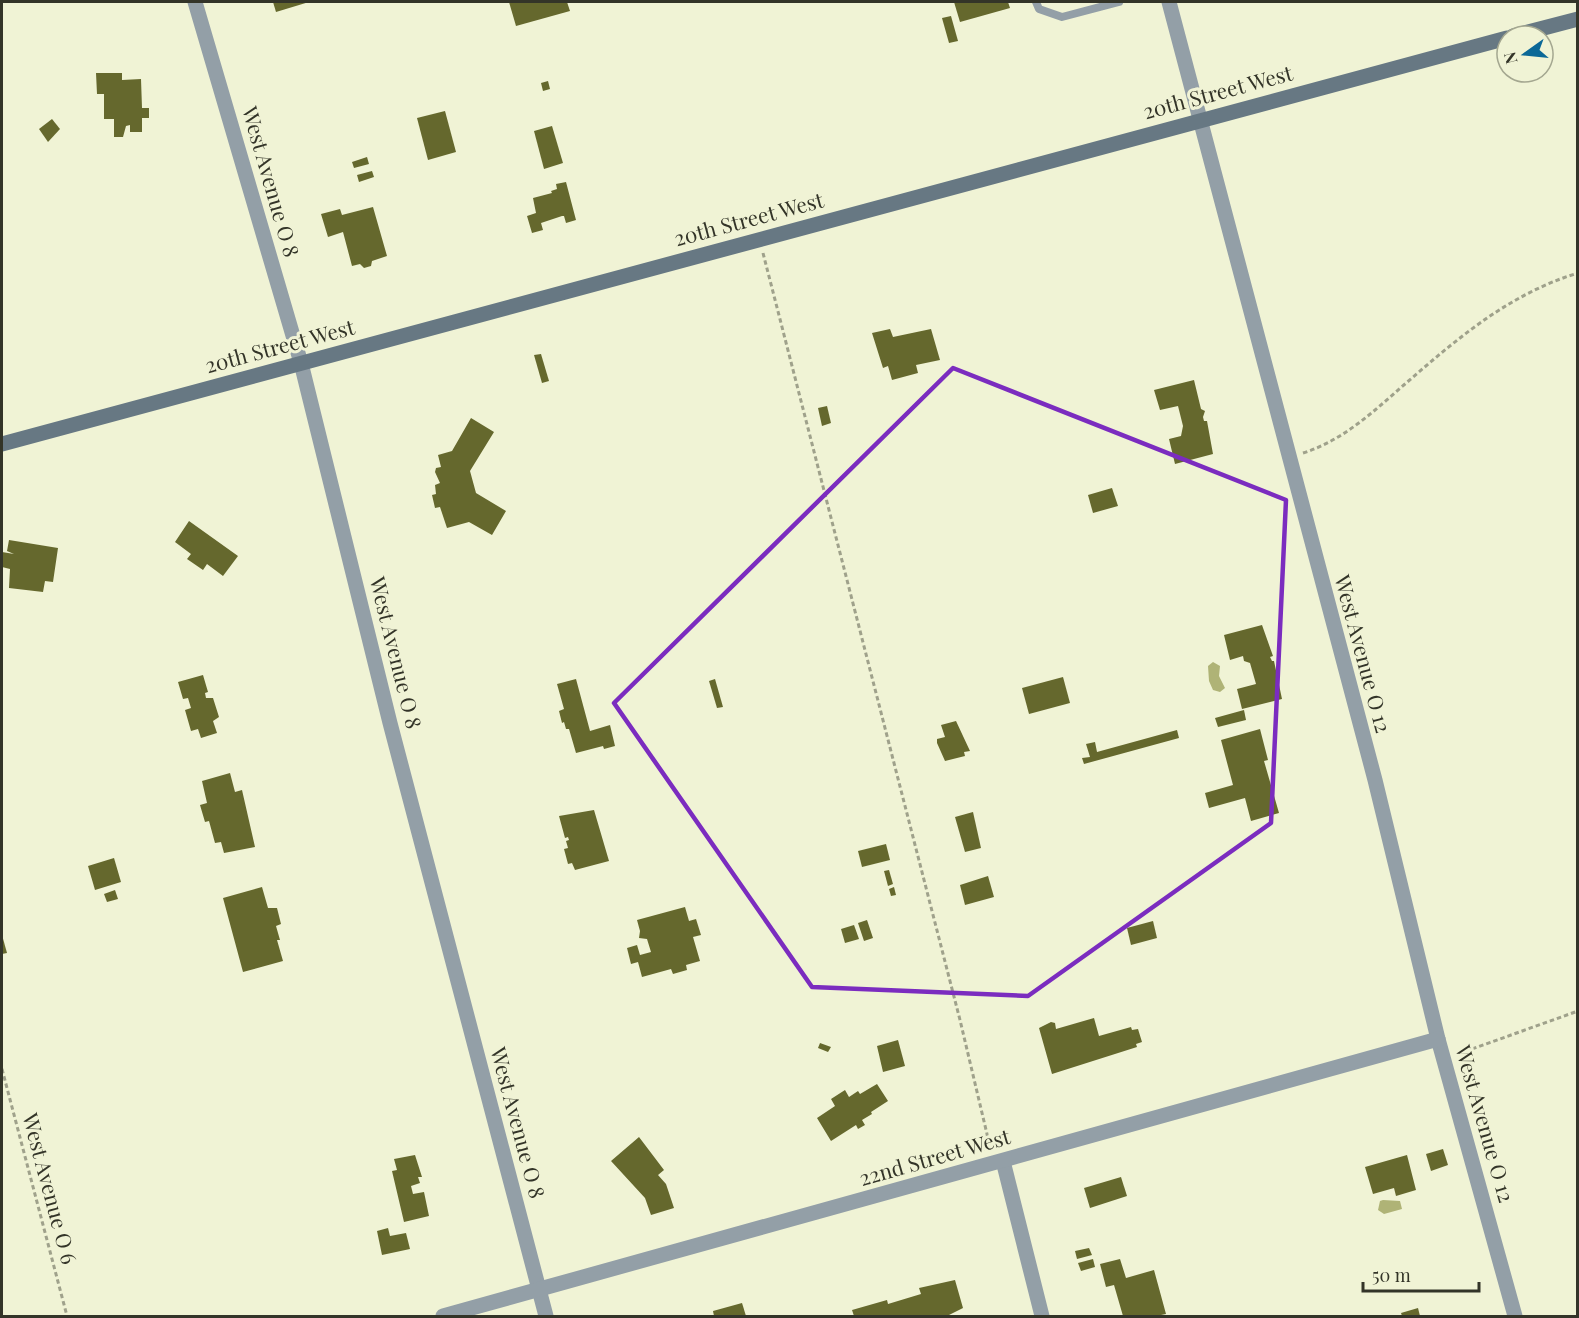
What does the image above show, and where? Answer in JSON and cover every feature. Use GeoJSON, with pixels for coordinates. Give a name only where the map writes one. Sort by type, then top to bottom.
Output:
{"type":"FeatureCollection","features":[{"type":"Feature","properties":{"kind":"main road"},"geometry":{"type":"LineString","coordinates":[[1555,25],[1578,19]]}},
{"type":"Feature","properties":{"kind":"main road","name":"20th Street West"},"geometry":{"type":"LineString","coordinates":[[2,444],[1495,41]]}},
{"type":"Feature","properties":{"kind":"street","name":"West Avenue O 8"},"geometry":{"type":"LineString","coordinates":[[195,2],[301,363],[393,734],[546,1317]]}},
{"type":"Feature","properties":{"kind":"street","name":"West Avenue O 12"},"geometry":{"type":"LineString","coordinates":[[1169,2],[1375,780],[1438,1039],[1515,1317]]}},
{"type":"Feature","properties":{"kind":"street","name":"22nd Street West"},"geometry":{"type":"LineString","coordinates":[[443,1317],[1438,1039]]}},
{"type":"Feature","properties":{"kind":"street"},"geometry":{"type":"LineString","coordinates":[[1003,1161],[1042,1317]]}},
{"type":"Feature","properties":{"kind":"lane"},"geometry":{"type":"LineString","coordinates":[[1036,2],[1038,9],[1062,17],[1119,2]]}},
{"type":"Feature","properties":{"kind":"path"},"geometry":{"type":"LineString","coordinates":[[758,240],[774,287],[796,388],[960,1020],[987,1134],[985,1167]]}},
{"type":"Feature","properties":{"kind":"path"},"geometry":{"type":"LineString","coordinates":[[1288,457],[1319,448],[1340,436],[1501,307],[1537,286],[1578,273]]}},
{"type":"Feature","properties":{"kind":"path"},"geometry":{"type":"LineString","coordinates":[[1445,1058],[1578,1011]]}},
{"type":"Feature","properties":{"kind":"path","name":"West Avenue O 6"},"geometry":{"type":"LineString","coordinates":[[2,1069],[68,1317]]}},
{"type":"Feature","properties":{"kind":"highlighted area"},"geometry":{"type":"Polygon","coordinates":[[[953,368],[1286,500],[1271,823],[1028,996],[812,987],[614,703],[953,368]]]}},
{"type":"Feature","properties":{"kind":"shaded area"},"geometry":{"type":"Polygon","coordinates":[[[1213,662],[1220,666],[1219,676],[1225,688],[1220,692],[1213,690],[1209,681],[1208,666],[1213,662]]]}},
{"type":"Feature","properties":{"kind":"shaded area"},"geometry":{"type":"Polygon","coordinates":[[[1380,1201],[1400,1201],[1402,1209],[1384,1214],[1378,1210],[1380,1201]]]}},
{"type":"Feature","properties":{"kind":"building"},"geometry":{"type":"Polygon","coordinates":[[[273,2],[309,2],[276,12],[273,2]]]}},
{"type":"Feature","properties":{"kind":"building"},"geometry":{"type":"Polygon","coordinates":[[[509,2],[567,2],[570,11],[516,26],[509,2]]]}},
{"type":"Feature","properties":{"kind":"building"},"geometry":{"type":"Polygon","coordinates":[[[954,2],[1008,2],[1010,8],[960,22],[954,2]]]}},
{"type":"Feature","properties":{"kind":"building"},"geometry":{"type":"Polygon","coordinates":[[[951,16],[958,41],[949,43],[942,18],[951,16]]]}},
{"type":"Feature","properties":{"kind":"building"},"geometry":{"type":"Polygon","coordinates":[[[96,73],[122,73],[122,80],[141,79],[142,108],[149,108],[149,118],[142,118],[142,132],[130,132],[130,125],[126,126],[123,137],[114,137],[114,119],[104,119],[104,94],[97,94],[96,73]]]}},
{"type":"Feature","properties":{"kind":"building"},"geometry":{"type":"Polygon","coordinates":[[[548,81],[550,89],[543,91],[541,83],[548,81]]]}},
{"type":"Feature","properties":{"kind":"building"},"geometry":{"type":"Polygon","coordinates":[[[445,111],[456,152],[428,160],[417,118],[445,111]]]}},
{"type":"Feature","properties":{"kind":"building"},"geometry":{"type":"Polygon","coordinates":[[[52,119],[60,129],[48,142],[39,129],[52,119]]]}},
{"type":"Feature","properties":{"kind":"building"},"geometry":{"type":"Polygon","coordinates":[[[552,126],[563,163],[544,169],[534,131],[552,126]]]}},
{"type":"Feature","properties":{"kind":"building"},"geometry":{"type":"Polygon","coordinates":[[[367,157],[369,164],[354,168],[352,162],[367,157]]]}},
{"type":"Feature","properties":{"kind":"building"},"geometry":{"type":"Polygon","coordinates":[[[372,171],[374,177],[359,182],[357,175],[372,171]]]}},
{"type":"Feature","properties":{"kind":"building"},"geometry":{"type":"Polygon","coordinates":[[[566,182],[576,220],[566,223],[562,216],[541,223],[543,230],[532,233],[527,216],[536,213],[533,198],[552,193],[551,191],[557,189],[556,184],[566,182]]]}},
{"type":"Feature","properties":{"kind":"building"},"geometry":{"type":"Polygon","coordinates":[[[373,207],[387,256],[372,261],[371,266],[364,268],[360,264],[352,266],[343,232],[328,237],[321,214],[340,209],[342,215],[373,207]]]}},
{"type":"Feature","properties":{"kind":"building"},"geometry":{"type":"Polygon","coordinates":[[[890,329],[893,337],[931,329],[940,360],[916,365],[918,373],[892,380],[888,366],[883,368],[872,333],[890,329]]]}},
{"type":"Feature","properties":{"kind":"building"},"geometry":{"type":"Polygon","coordinates":[[[541,354],[549,381],[542,383],[534,355],[541,354]]]}},
{"type":"Feature","properties":{"kind":"building"},"geometry":{"type":"Polygon","coordinates":[[[1194,380],[1201,409],[1205,411],[1203,417],[1204,421],[1207,421],[1213,454],[1175,464],[1169,439],[1181,436],[1183,426],[1178,406],[1160,410],[1154,390],[1194,380]]]}},
{"type":"Feature","properties":{"kind":"building"},"geometry":{"type":"Polygon","coordinates":[[[827,406],[831,423],[822,426],[818,408],[827,406]]]}},
{"type":"Feature","properties":{"kind":"building"},"geometry":{"type":"Polygon","coordinates":[[[471,418],[494,432],[470,471],[476,493],[506,511],[492,535],[469,522],[447,528],[440,507],[435,508],[432,495],[436,494],[435,485],[440,483],[435,472],[436,468],[441,467],[438,455],[452,451],[471,418]]]}},
{"type":"Feature","properties":{"kind":"building"},"geometry":{"type":"Polygon","coordinates":[[[1112,488],[1118,506],[1093,513],[1088,495],[1112,488]]]}},
{"type":"Feature","properties":{"kind":"building"},"geometry":{"type":"Polygon","coordinates":[[[189,521],[238,556],[223,576],[207,564],[203,570],[187,559],[191,554],[175,542],[189,521]]]}},
{"type":"Feature","properties":{"kind":"building"},"geometry":{"type":"Polygon","coordinates":[[[9,540],[58,548],[53,582],[45,581],[43,592],[9,588],[10,569],[2,567],[2,552],[14,554],[7,551],[9,540]]]}},
{"type":"Feature","properties":{"kind":"building"},"geometry":{"type":"Polygon","coordinates":[[[1262,625],[1273,656],[1270,657],[1274,661],[1282,699],[1242,709],[1237,689],[1256,684],[1250,663],[1244,661],[1243,656],[1230,660],[1224,635],[1262,625]]]}},
{"type":"Feature","properties":{"kind":"building"},"geometry":{"type":"Polygon","coordinates":[[[203,675],[208,692],[205,693],[206,698],[213,698],[219,717],[213,721],[217,733],[201,738],[198,729],[191,731],[185,710],[191,708],[188,698],[183,699],[178,682],[203,675]]]}},
{"type":"Feature","properties":{"kind":"building"},"geometry":{"type":"Polygon","coordinates":[[[1063,677],[1070,703],[1029,714],[1022,688],[1063,677]]]}},
{"type":"Feature","properties":{"kind":"building"},"geometry":{"type":"Polygon","coordinates":[[[576,679],[590,731],[610,725],[615,746],[604,749],[603,746],[576,753],[569,729],[566,729],[564,722],[562,723],[559,711],[564,709],[557,684],[576,679]]]}},
{"type":"Feature","properties":{"kind":"building"},"geometry":{"type":"Polygon","coordinates":[[[715,679],[723,707],[717,708],[709,681],[715,679]]]}},
{"type":"Feature","properties":{"kind":"building"},"geometry":{"type":"Polygon","coordinates":[[[1244,710],[1246,720],[1218,727],[1215,718],[1244,710]]]}},
{"type":"Feature","properties":{"kind":"building"},"geometry":{"type":"Polygon","coordinates":[[[956,721],[970,751],[964,752],[965,756],[945,761],[937,739],[945,737],[941,725],[956,721]]]}},
{"type":"Feature","properties":{"kind":"building"},"geometry":{"type":"Polygon","coordinates":[[[1260,729],[1268,760],[1264,761],[1279,813],[1251,821],[1245,798],[1209,808],[1205,793],[1233,785],[1221,740],[1260,729]]]}},
{"type":"Feature","properties":{"kind":"building"},"geometry":{"type":"Polygon","coordinates":[[[1177,730],[1179,738],[1084,764],[1082,758],[1090,757],[1086,744],[1095,742],[1097,752],[1177,730]]]}},
{"type":"Feature","properties":{"kind":"building"},"geometry":{"type":"Polygon","coordinates":[[[230,773],[235,792],[242,790],[255,847],[224,853],[221,842],[215,843],[209,821],[205,822],[200,805],[207,803],[202,781],[230,773]]]}},
{"type":"Feature","properties":{"kind":"building"},"geometry":{"type":"Polygon","coordinates":[[[594,810],[609,861],[575,870],[572,863],[568,864],[564,849],[568,848],[566,841],[569,840],[568,837],[565,838],[559,816],[594,810]]]}},
{"type":"Feature","properties":{"kind":"building"},"geometry":{"type":"Polygon","coordinates":[[[973,812],[981,848],[965,852],[955,817],[973,812]]]}},
{"type":"Feature","properties":{"kind":"building"},"geometry":{"type":"Polygon","coordinates":[[[886,844],[890,860],[862,867],[858,851],[886,844]]]}},
{"type":"Feature","properties":{"kind":"building"},"geometry":{"type":"Polygon","coordinates":[[[114,858],[121,882],[95,890],[88,866],[114,858]]]}},
{"type":"Feature","properties":{"kind":"building"},"geometry":{"type":"Polygon","coordinates":[[[889,870],[893,884],[888,886],[884,871],[889,870]]]}},
{"type":"Feature","properties":{"kind":"building"},"geometry":{"type":"Polygon","coordinates":[[[988,876],[994,897],[965,905],[960,885],[988,876]]]}},
{"type":"Feature","properties":{"kind":"building"},"geometry":{"type":"Polygon","coordinates":[[[262,887],[268,908],[277,908],[281,924],[276,926],[280,940],[277,940],[283,961],[243,972],[223,898],[262,887]]]}},
{"type":"Feature","properties":{"kind":"building"},"geometry":{"type":"Polygon","coordinates":[[[894,887],[896,895],[891,896],[889,889],[894,887]]]}},
{"type":"Feature","properties":{"kind":"building"},"geometry":{"type":"Polygon","coordinates":[[[115,890],[118,899],[107,902],[104,894],[115,890]]]}},
{"type":"Feature","properties":{"kind":"building"},"geometry":{"type":"Polygon","coordinates":[[[685,907],[689,921],[696,919],[701,935],[693,937],[700,961],[686,965],[687,970],[673,974],[671,969],[642,977],[638,962],[631,964],[627,948],[637,945],[640,955],[651,952],[647,939],[639,938],[637,920],[685,907]]]}},
{"type":"Feature","properties":{"kind":"building"},"geometry":{"type":"Polygon","coordinates":[[[867,920],[873,938],[864,941],[858,923],[867,920]]]}},
{"type":"Feature","properties":{"kind":"building"},"geometry":{"type":"Polygon","coordinates":[[[1153,921],[1157,938],[1131,945],[1127,928],[1153,921]]]}},
{"type":"Feature","properties":{"kind":"building"},"geometry":{"type":"Polygon","coordinates":[[[854,925],[859,939],[845,943],[841,929],[854,925]]]}},
{"type":"Feature","properties":{"kind":"building"},"geometry":{"type":"Polygon","coordinates":[[[2,935],[7,953],[2,954],[2,935]]]}},
{"type":"Feature","properties":{"kind":"building"},"geometry":{"type":"Polygon","coordinates":[[[1094,1018],[1099,1036],[1131,1027],[1132,1030],[1138,1029],[1142,1042],[1136,1044],[1137,1047],[1052,1074],[1039,1028],[1051,1022],[1055,1023],[1056,1029],[1094,1018]]]}},
{"type":"Feature","properties":{"kind":"building"},"geometry":{"type":"Polygon","coordinates":[[[898,1040],[905,1066],[883,1072],[877,1046],[898,1040]]]}},
{"type":"Feature","properties":{"kind":"building"},"geometry":{"type":"Polygon","coordinates":[[[820,1043],[831,1047],[828,1052],[818,1048],[820,1043]]]}},
{"type":"Feature","properties":{"kind":"building"},"geometry":{"type":"Polygon","coordinates":[[[877,1084],[888,1101],[862,1120],[865,1125],[858,1129],[856,1125],[831,1141],[817,1118],[835,1106],[831,1099],[845,1090],[849,1097],[858,1091],[860,1094],[877,1084]]]}},
{"type":"Feature","properties":{"kind":"building"},"geometry":{"type":"Polygon","coordinates":[[[639,1137],[664,1170],[658,1175],[666,1184],[674,1208],[651,1215],[645,1198],[611,1161],[639,1137]]]}},
{"type":"Feature","properties":{"kind":"building"},"geometry":{"type":"Polygon","coordinates":[[[1443,1149],[1448,1165],[1431,1171],[1426,1154],[1443,1149]]]}},
{"type":"Feature","properties":{"kind":"building"},"geometry":{"type":"Polygon","coordinates":[[[415,1155],[422,1177],[418,1177],[420,1183],[411,1186],[413,1194],[424,1192],[429,1216],[404,1222],[392,1171],[397,1170],[394,1159],[415,1155]]]}},
{"type":"Feature","properties":{"kind":"building"},"geometry":{"type":"Polygon","coordinates":[[[1407,1155],[1416,1190],[1396,1196],[1394,1188],[1373,1194],[1365,1167],[1407,1155]]]}},
{"type":"Feature","properties":{"kind":"building"},"geometry":{"type":"Polygon","coordinates":[[[1121,1177],[1127,1196],[1090,1208],[1084,1188],[1121,1177]]]}},
{"type":"Feature","properties":{"kind":"building"},"geometry":{"type":"Polygon","coordinates":[[[388,1228],[390,1236],[406,1233],[410,1249],[382,1255],[377,1231],[388,1228]]]}},
{"type":"Feature","properties":{"kind":"building"},"geometry":{"type":"Polygon","coordinates":[[[1089,1248],[1092,1255],[1077,1259],[1075,1251],[1089,1248]]]}},
{"type":"Feature","properties":{"kind":"building"},"geometry":{"type":"Polygon","coordinates":[[[1093,1259],[1095,1267],[1081,1271],[1078,1263],[1093,1259]]]}},
{"type":"Feature","properties":{"kind":"building"},"geometry":{"type":"Polygon","coordinates":[[[1120,1259],[1126,1278],[1154,1270],[1166,1314],[1123,1316],[1114,1285],[1106,1287],[1100,1264],[1120,1259]]]}},
{"type":"Feature","properties":{"kind":"building"},"geometry":{"type":"Polygon","coordinates":[[[955,1280],[963,1308],[947,1316],[854,1316],[852,1310],[887,1300],[888,1304],[921,1294],[919,1288],[955,1280]]]}},
{"type":"Feature","properties":{"kind":"building"},"geometry":{"type":"Polygon","coordinates":[[[742,1303],[746,1316],[714,1316],[713,1311],[742,1303]]]}},
{"type":"Feature","properties":{"kind":"building"},"geometry":{"type":"Polygon","coordinates":[[[1418,1308],[1420,1316],[1402,1316],[1401,1313],[1418,1308]]]}}]}
